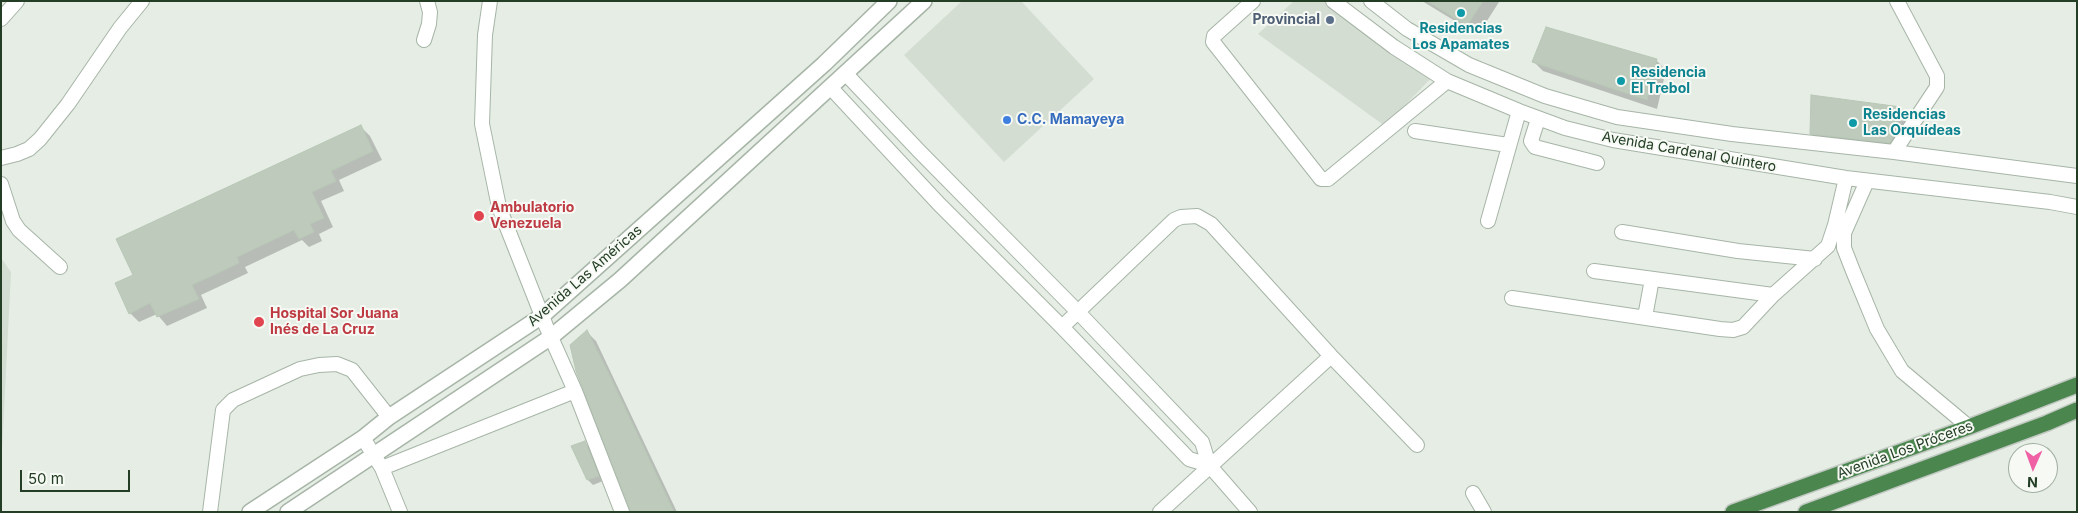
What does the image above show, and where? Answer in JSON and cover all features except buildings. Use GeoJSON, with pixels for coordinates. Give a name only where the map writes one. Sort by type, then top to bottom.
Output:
{"type":"FeatureCollection","features":[{"type":"Feature","properties":{"kind":"highway","name":"Avenida Los Próceres"},"geometry":{"type":"LineString","coordinates":[[1733,512],[1970,427],[2077,385]]}},
{"type":"Feature","properties":{"kind":"highway","name":"Avenida Los Próceres"},"geometry":{"type":"LineString","coordinates":[[1806,512],[2047,423],[2077,410]]}},
{"type":"Feature","properties":{"kind":"street"},"geometry":{"type":"LineString","coordinates":[[1,20],[17,1]]}},
{"type":"Feature","properties":{"kind":"street"},"geometry":{"type":"LineString","coordinates":[[1,158],[29,149],[40,139],[68,104],[120,28],[142,1]]}},
{"type":"Feature","properties":{"kind":"street"},"geometry":{"type":"LineString","coordinates":[[424,40],[429,24],[430,12],[427,1]]}},
{"type":"Feature","properties":{"kind":"street"},"geometry":{"type":"LineString","coordinates":[[490,1],[485,35],[482,124],[499,207],[542,316],[576,391],[622,512]]}},
{"type":"Feature","properties":{"kind":"street","name":"Avenida Las Américas"},"geometry":{"type":"LineString","coordinates":[[250,512],[363,438],[389,417],[542,316],[824,64],[888,1]]}},
{"type":"Feature","properties":{"kind":"street","name":"Avenida Las Américas"},"geometry":{"type":"LineString","coordinates":[[288,512],[551,337],[620,280],[924,1]]}},
{"type":"Feature","properties":{"kind":"street"},"geometry":{"type":"LineString","coordinates":[[1253,1],[1214,36],[1213,42],[1321,179],[1328,179],[1447,81]]}},
{"type":"Feature","properties":{"kind":"street","name":"Avenida Cardenal Quintero"},"geometry":{"type":"LineString","coordinates":[[1333,1],[1394,47],[1447,81],[1518,112],[1565,128],[1614,140],[1846,178],[2050,202],[2077,207]]}},
{"type":"Feature","properties":{"kind":"street","name":"Avenida Cardenal Quintero"},"geometry":{"type":"LineString","coordinates":[[1371,1],[1407,28],[1469,65],[1545,96],[1617,117],[1732,134],[1894,152],[2077,176]]}},
{"type":"Feature","properties":{"kind":"street"},"geometry":{"type":"LineString","coordinates":[[1894,152],[1937,87],[1937,76],[1897,1]]}},
{"type":"Feature","properties":{"kind":"street"},"geometry":{"type":"LineString","coordinates":[[846,74],[1202,442],[1209,465],[1250,512]]}},
{"type":"Feature","properties":{"kind":"street"},"geometry":{"type":"LineString","coordinates":[[831,88],[940,204],[1189,459],[1209,465]]}},
{"type":"Feature","properties":{"kind":"street"},"geometry":{"type":"LineString","coordinates":[[1488,222],[1518,112]]}},
{"type":"Feature","properties":{"kind":"street"},"geometry":{"type":"LineString","coordinates":[[1538,119],[1531,141],[1535,147],[1597,163]]}},
{"type":"Feature","properties":{"kind":"street"},"geometry":{"type":"LineString","coordinates":[[1415,131],[1508,145]]}},
{"type":"Feature","properties":{"kind":"street"},"geometry":{"type":"LineString","coordinates":[[1512,298],[1733,330],[1743,327],[1773,295],[1828,246],[1846,178]]}},
{"type":"Feature","properties":{"kind":"street"},"geometry":{"type":"LineString","coordinates":[[1867,181],[1844,233],[1844,248],[1852,271],[1878,329],[1902,371],[1970,427]]}},
{"type":"Feature","properties":{"kind":"street"},"geometry":{"type":"LineString","coordinates":[[1,184],[12,221],[60,266]]}},
{"type":"Feature","properties":{"kind":"street"},"geometry":{"type":"LineString","coordinates":[[1062,327],[1174,220],[1189,215],[1197,216],[1211,224],[1331,356],[1417,445]]}},
{"type":"Feature","properties":{"kind":"street"},"geometry":{"type":"LineString","coordinates":[[1622,232],[1738,251],[1815,259]]}},
{"type":"Feature","properties":{"kind":"street"},"geometry":{"type":"LineString","coordinates":[[1594,271],[1773,295]]}},
{"type":"Feature","properties":{"kind":"street"},"geometry":{"type":"LineString","coordinates":[[1645,318],[1652,279]]}},
{"type":"Feature","properties":{"kind":"street"},"geometry":{"type":"LineString","coordinates":[[1160,512],[1209,465],[1331,356]]}},
{"type":"Feature","properties":{"kind":"street"},"geometry":{"type":"LineString","coordinates":[[210,512],[223,410],[233,400],[300,369],[337,364],[352,370],[389,417]]}},
{"type":"Feature","properties":{"kind":"street"},"geometry":{"type":"LineString","coordinates":[[382,468],[576,391]]}},
{"type":"Feature","properties":{"kind":"street"},"geometry":{"type":"LineString","coordinates":[[363,438],[382,468],[400,512]]}},
{"type":"Feature","properties":{"kind":"street"},"geometry":{"type":"LineString","coordinates":[[1473,493],[1484,512]]}},
{"type":"Feature","properties":{"kind":"shaded area","name":"C.C. Mamayeya"},"geometry":{"type":"Polygon","coordinates":[[[962,1],[1021,1],[1094,79],[1004,162],[904,55],[962,1]]]}},
{"type":"Feature","properties":{"kind":"shaded area"},"geometry":{"type":"Polygon","coordinates":[[[1294,1],[1330,1],[1436,73],[1385,126],[1258,34],[1294,1]]]}},
{"type":"Feature","properties":{"kind":"shaded area"},"geometry":{"type":"Polygon","coordinates":[[[1,258],[11,272],[1,470],[1,258]]]}},
{"type":"Feature","properties":{"kind":"place","name":"Residencias Los Apamates"},"geometry":{"type":"Point","coordinates":[1461,13]}},
{"type":"Feature","properties":{"kind":"place","name":"Provincial"},"geometry":{"type":"Point","coordinates":[1330,20]}},
{"type":"Feature","properties":{"kind":"place","name":"Residencia El Trebol"},"geometry":{"type":"Point","coordinates":[1621,81]}},
{"type":"Feature","properties":{"kind":"place","name":"C.C. Mamayeya"},"geometry":{"type":"Point","coordinates":[1007,120]}},
{"type":"Feature","properties":{"kind":"place","name":"Residencias Las Orquídeas"},"geometry":{"type":"Point","coordinates":[1853,123]}},
{"type":"Feature","properties":{"kind":"place","name":"Ambulatorio Venezuela"},"geometry":{"type":"Point","coordinates":[479,216]}},
{"type":"Feature","properties":{"kind":"place","name":"Hospital Sor Juana Inés de La Cruz"},"geometry":{"type":"Point","coordinates":[259,322]}}]}
